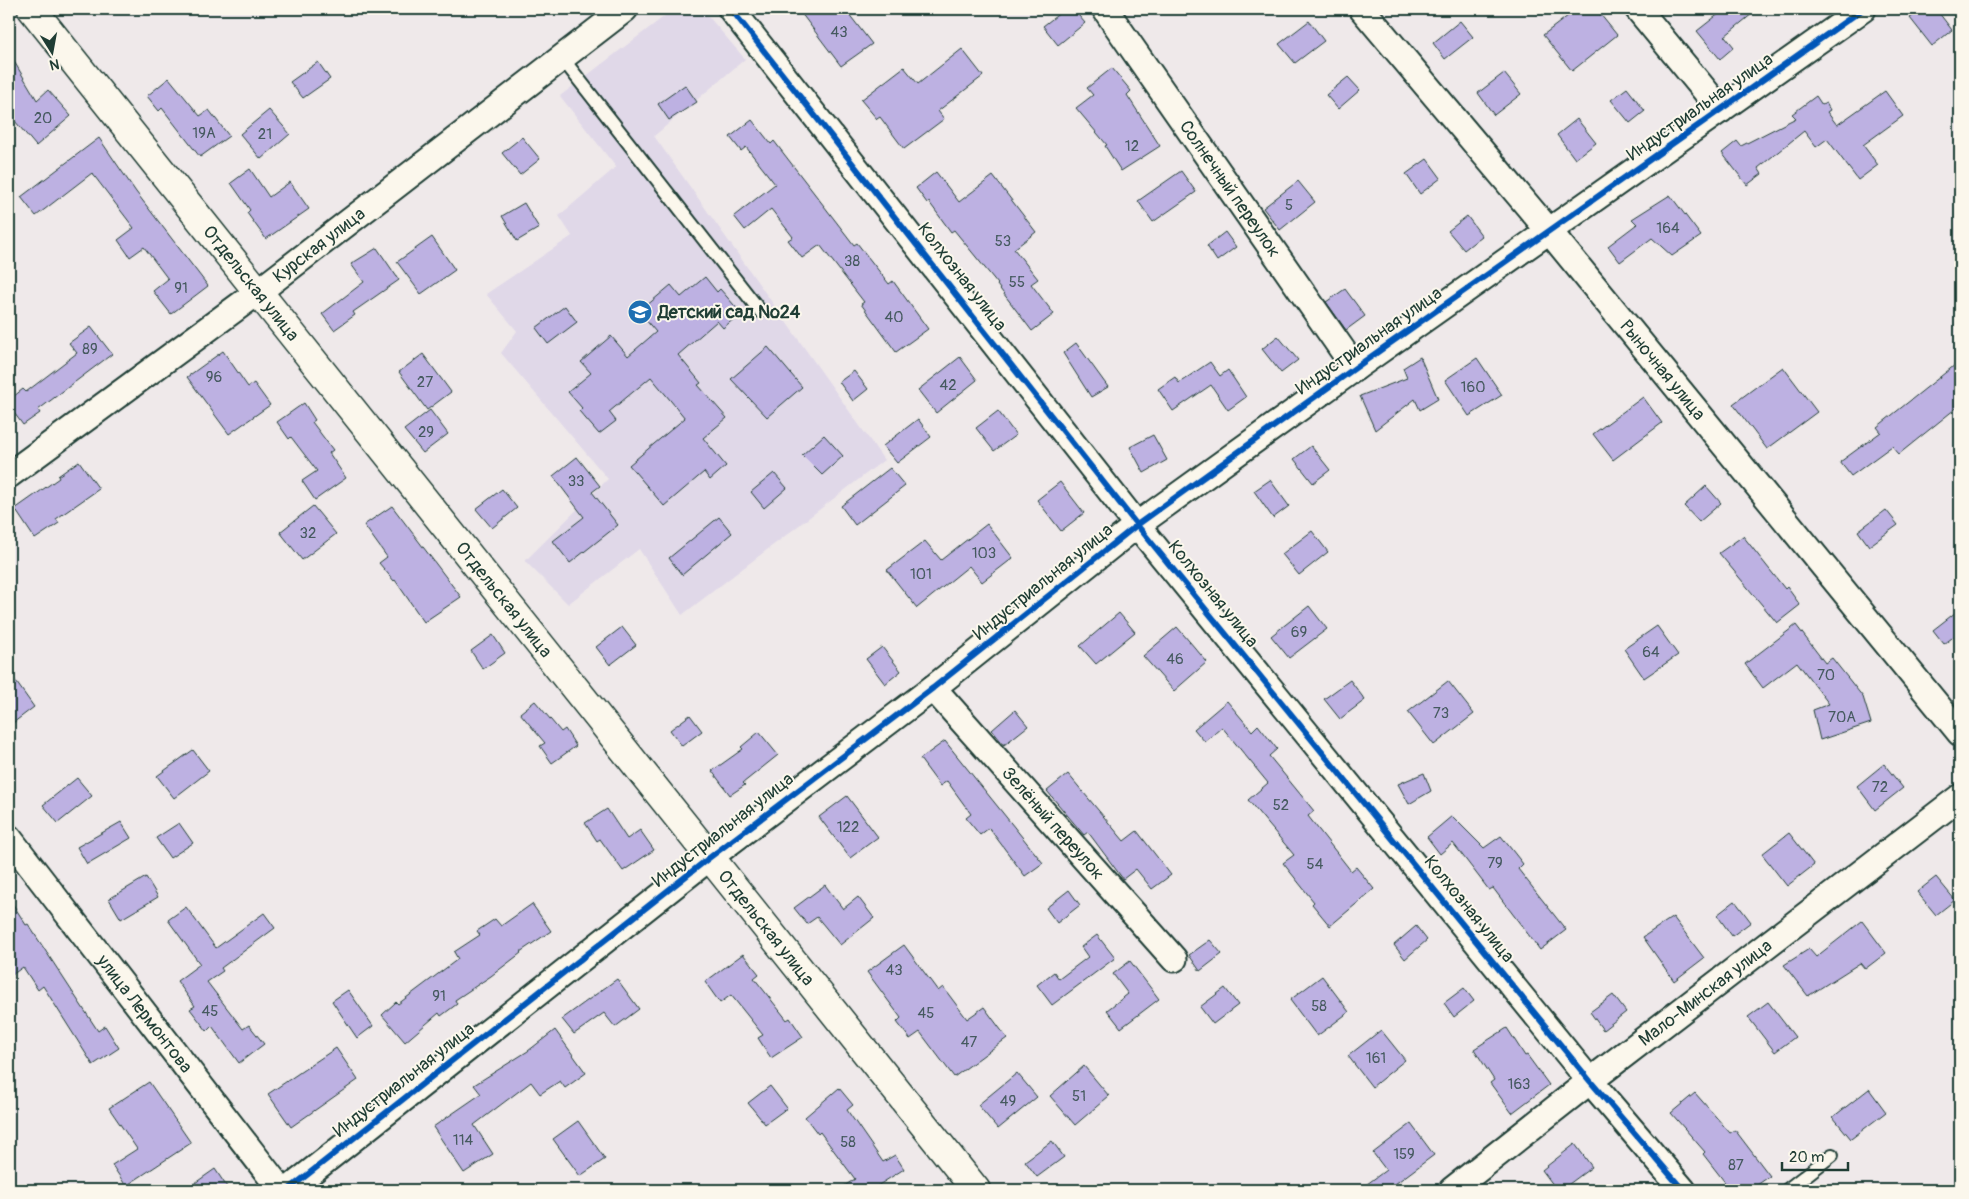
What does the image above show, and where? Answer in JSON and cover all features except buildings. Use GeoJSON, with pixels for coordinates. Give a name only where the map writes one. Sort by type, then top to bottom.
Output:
{"type":"FeatureCollection","features":[{"type":"Feature","properties":{"kind":"street","name":"Отдельская улица"},"geometry":{"type":"LineString","coordinates":[[32,9],[976,1190]]}},
{"type":"Feature","properties":{"kind":"street","name":"Курская улица"},"geometry":{"type":"LineString","coordinates":[[9,475],[258,292],[625,9]]}},
{"type":"Feature","properties":{"kind":"street","name":"Колхозная улица"},"geometry":{"type":"LineString","coordinates":[[731,9],[1137,525],[1590,1081],[1683,1190]]}},
{"type":"Feature","properties":{"kind":"street","name":"Солнечный переулок"},"geometry":{"type":"LineString","coordinates":[[1105,9],[1355,368]]}},
{"type":"Feature","properties":{"kind":"street","name":"Рыночная улица"},"geometry":{"type":"LineString","coordinates":[[1362,9],[1549,231],[1960,733]]}},
{"type":"Feature","properties":{"kind":"street"},"geometry":{"type":"LineString","coordinates":[[1638,9],[1721,110]]}},
{"type":"Feature","properties":{"kind":"street","name":"Индустриальная улица"},"geometry":{"type":"LineString","coordinates":[[288,1190],[709,858],[933,688],[1137,525],[1355,368],[1863,9]]}},
{"type":"Feature","properties":{"kind":"street","name":"Зелёный переулок"},"geometry":{"type":"LineString","coordinates":[[933,688],[1174,959]]}},
{"type":"Feature","properties":{"kind":"street","name":"Мало-Минская улица"},"geometry":{"type":"LineString","coordinates":[[1452,1190],[1590,1081],[1960,797]]}},
{"type":"Feature","properties":{"kind":"street","name":"улица Лермонтова"},"geometry":{"type":"LineString","coordinates":[[9,838],[281,1190]]}},
{"type":"Feature","properties":{"kind":"lane"},"geometry":{"type":"LineString","coordinates":[[562,58],[760,311]]}},
{"type":"Feature","properties":{"kind":"lane"},"geometry":{"type":"LineString","coordinates":[[1787,1190],[1832,1155]]}},
{"type":"Feature","properties":{"kind":"shaded area","name":"Детский сад №24"},"geometry":{"type":"Polygon","coordinates":[[[674,9],[702,9],[745,59],[654,136],[884,460],[682,615],[639,549],[568,604],[525,561],[608,479],[501,353],[517,331],[486,294],[572,236],[559,216],[616,167],[560,96],[674,9]]]}},
{"type":"Feature","properties":{"kind":"cycle path"},"geometry":{"type":"LineString","coordinates":[[731,9],[1137,525],[1590,1081],[1683,1190]]}},
{"type":"Feature","properties":{"kind":"cycle path"},"geometry":{"type":"LineString","coordinates":[[288,1190],[709,858],[933,688],[1137,525],[1355,368],[1863,9]]}},
{"type":"Feature","properties":{"kind":"place","name":"Детский сад №24"},"geometry":{"type":"Point","coordinates":[640,312]}}]}
